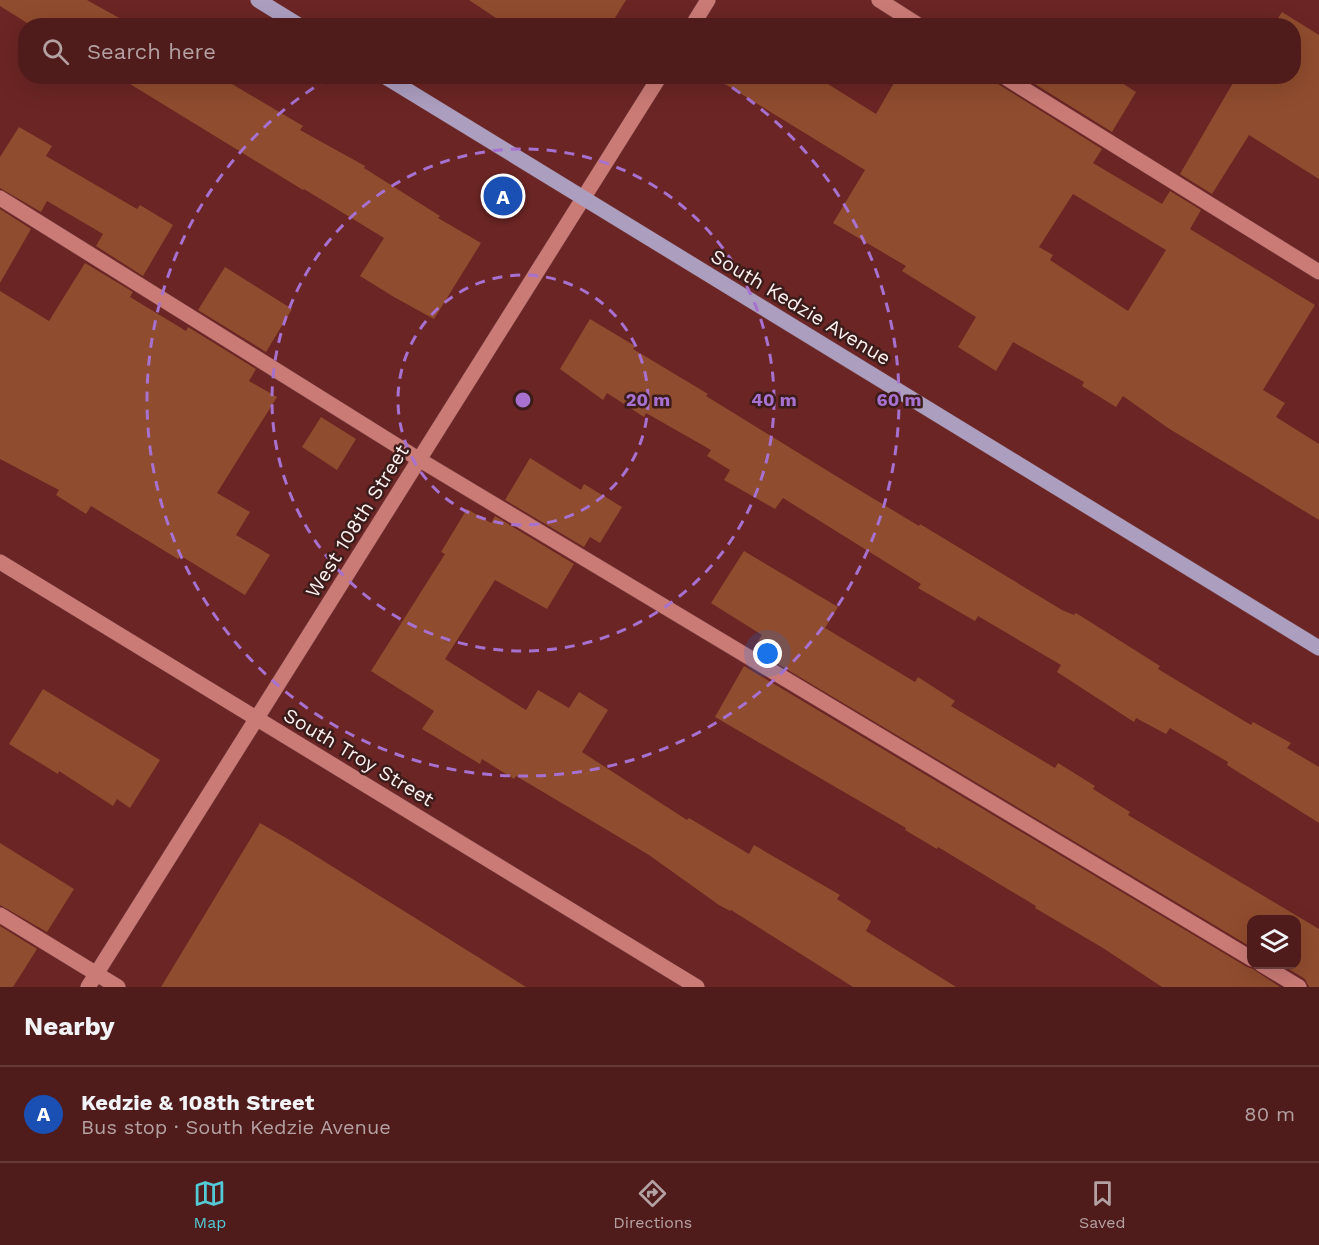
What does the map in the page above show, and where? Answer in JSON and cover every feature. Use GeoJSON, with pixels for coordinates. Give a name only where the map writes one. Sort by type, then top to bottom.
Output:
{"type":"FeatureCollection","features":[{"type":"Feature","properties":{"kind":"main road"},"geometry":{"type":"LineString","coordinates":[[258,0],[287,18]]}},
{"type":"Feature","properties":{"kind":"main road","name":"South Kedzie Avenue"},"geometry":{"type":"LineString","coordinates":[[397,84],[1319,648]]}},
{"type":"Feature","properties":{"kind":"street"},"geometry":{"type":"LineString","coordinates":[[697,18],[708,0]]}},
{"type":"Feature","properties":{"kind":"street"},"geometry":{"type":"LineString","coordinates":[[879,0],[907,18]]}},
{"type":"Feature","properties":{"kind":"street","name":"West 108th Street"},"geometry":{"type":"LineString","coordinates":[[88,987],[655,84]]}},
{"type":"Feature","properties":{"kind":"street"},"geometry":{"type":"LineString","coordinates":[[1016,84],[1319,272]]}},
{"type":"Feature","properties":{"kind":"street"},"geometry":{"type":"LineString","coordinates":[[0,198],[420,460],[1247,957]]}},
{"type":"Feature","properties":{"kind":"street","name":"South Troy Street"},"geometry":{"type":"LineString","coordinates":[[0,562],[697,987]]}},
{"type":"Feature","properties":{"kind":"street"},"geometry":{"type":"LineString","coordinates":[[0,915],[118,987]]}},
{"type":"Feature","properties":{"kind":"street"},"geometry":{"type":"LineString","coordinates":[[1269,969],[1299,987]]}},
{"type":"Feature","properties":{"kind":"building"},"geometry":{"type":"Polygon","coordinates":[[[0,0],[87,0],[119,18],[19,18],[0,6],[0,0]]]}},
{"type":"Feature","properties":{"kind":"building"},"geometry":{"type":"Polygon","coordinates":[[[469,0],[626,0],[615,18],[496,18],[469,0]]]}},
{"type":"Feature","properties":{"kind":"building"},"geometry":{"type":"Polygon","coordinates":[[[1282,12],[1292,18],[1278,18],[1282,12]]]}},
{"type":"Feature","properties":{"kind":"building"},"geometry":{"type":"Polygon","coordinates":[[[1301,24],[1319,35],[1319,179],[1249,135],[1212,194],[1180,174],[1232,84],[1301,84],[1301,24]]]}},
{"type":"Feature","properties":{"kind":"building"},"geometry":{"type":"Polygon","coordinates":[[[130,84],[232,84],[303,126],[300,130],[365,166],[364,168],[440,216],[438,218],[481,243],[434,319],[360,276],[384,238],[130,84]]]}},
{"type":"Feature","properties":{"kind":"building"},"geometry":{"type":"Polygon","coordinates":[[[725,84],[828,84],[876,114],[893,84],[998,84],[1102,149],[1093,163],[1162,204],[1170,191],[1201,210],[1190,229],[1315,305],[1263,390],[1285,403],[1276,417],[1319,444],[1319,520],[1168,428],[1123,396],[1116,407],[1082,386],[1084,382],[1013,342],[996,371],[958,347],[976,317],[902,271],[906,266],[833,223],[865,170],[725,84]],[[1073,194],[1039,247],[1053,255],[1050,260],[1128,311],[1166,250],[1073,194]]]}},
{"type":"Feature","properties":{"kind":"building"},"geometry":{"type":"Polygon","coordinates":[[[1035,84],[1124,84],[1136,92],[1112,132],[1035,84]]]}},
{"type":"Feature","properties":{"kind":"building"},"geometry":{"type":"Polygon","coordinates":[[[19,127],[52,146],[46,156],[137,209],[140,205],[173,225],[143,276],[96,246],[103,234],[47,201],[41,212],[0,188],[0,157],[19,127]]]}},
{"type":"Feature","properties":{"kind":"building"},"geometry":{"type":"Polygon","coordinates":[[[0,209],[31,229],[0,283],[0,209]]]}},
{"type":"Feature","properties":{"kind":"building"},"geometry":{"type":"Polygon","coordinates":[[[85,263],[133,292],[130,297],[186,331],[188,327],[256,369],[249,381],[277,397],[217,493],[250,512],[236,535],[270,555],[245,595],[181,556],[178,559],[91,506],[86,514],[56,495],[59,490],[0,459],[0,291],[49,321],[85,263]]]}},
{"type":"Feature","properties":{"kind":"building"},"geometry":{"type":"Polygon","coordinates":[[[225,267],[292,309],[266,352],[198,310],[225,267]]]}},
{"type":"Feature","properties":{"kind":"building"},"geometry":{"type":"Polygon","coordinates":[[[590,319],[635,346],[633,349],[708,394],[706,396],[836,476],[1062,610],[1074,615],[1076,613],[1160,666],[1158,669],[1251,725],[1253,722],[1291,743],[1287,748],[1319,767],[1319,823],[1227,765],[1228,762],[1170,728],[1166,734],[1136,718],[1134,722],[1057,672],[1061,665],[978,616],[975,621],[918,588],[921,584],[783,498],[775,509],[724,480],[730,470],[707,456],[711,450],[646,413],[644,417],[607,393],[603,400],[560,369],[590,319]]]}},
{"type":"Feature","properties":{"kind":"building"},"geometry":{"type":"Polygon","coordinates":[[[321,417],[356,439],[337,470],[302,447],[321,417]]]}},
{"type":"Feature","properties":{"kind":"building"},"geometry":{"type":"Polygon","coordinates":[[[530,458],[581,490],[584,484],[622,507],[600,543],[590,537],[584,547],[505,500],[530,458]]]}},
{"type":"Feature","properties":{"kind":"building"},"geometry":{"type":"Polygon","coordinates":[[[467,509],[491,523],[495,516],[574,564],[547,609],[495,580],[445,659],[526,710],[538,690],[569,708],[579,692],[608,710],[582,752],[687,820],[689,818],[749,854],[754,845],[840,895],[837,899],[871,921],[866,931],[956,987],[853,987],[731,910],[719,905],[649,855],[516,776],[514,779],[482,759],[480,764],[422,729],[434,711],[371,671],[445,554],[441,552],[467,509]]]}},
{"type":"Feature","properties":{"kind":"building"},"geometry":{"type":"Polygon","coordinates":[[[744,551],[838,607],[825,628],[915,682],[918,677],[955,701],[951,706],[1055,768],[1058,763],[1095,786],[1093,789],[1130,812],[1128,815],[1296,915],[1247,915],[1247,945],[753,649],[762,635],[711,603],[744,551]]]}},
{"type":"Feature","properties":{"kind":"building"},"geometry":{"type":"Polygon","coordinates":[[[744,666],[1280,987],[1162,987],[1103,948],[1035,908],[1036,906],[715,717],[744,666]]]}},
{"type":"Feature","properties":{"kind":"building"},"geometry":{"type":"Polygon","coordinates":[[[43,689],[160,760],[130,808],[117,799],[113,806],[59,771],[58,774],[9,744],[43,689]]]}},
{"type":"Feature","properties":{"kind":"building"},"geometry":{"type":"Polygon","coordinates":[[[260,823],[293,842],[526,987],[161,987],[260,823]]]}},
{"type":"Feature","properties":{"kind":"building"},"geometry":{"type":"Polygon","coordinates":[[[0,843],[74,889],[47,932],[0,905],[0,843]]]}},
{"type":"Feature","properties":{"kind":"building"},"geometry":{"type":"Polygon","coordinates":[[[1301,918],[1319,929],[1319,987],[1309,987],[1305,979],[1289,969],[1301,969],[1301,918]]]}},
{"type":"Feature","properties":{"kind":"building"},"geometry":{"type":"Polygon","coordinates":[[[0,926],[37,949],[13,987],[0,987],[0,926]]]}},
{"type":"Feature","properties":{"kind":"place","name":"Kedzie & 108th Street"},"geometry":{"type":"Point","coordinates":[503,196]}}]}
